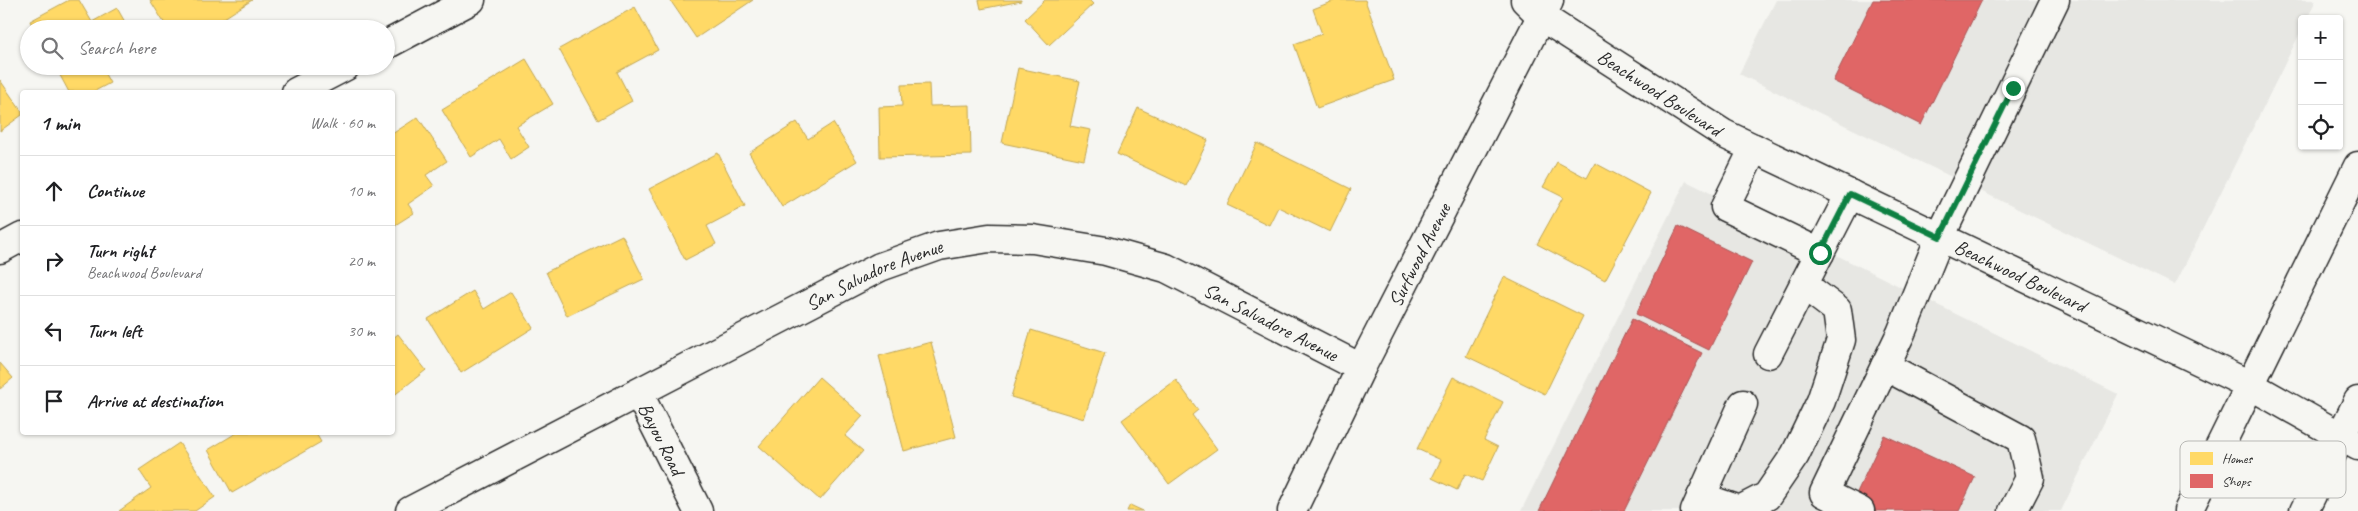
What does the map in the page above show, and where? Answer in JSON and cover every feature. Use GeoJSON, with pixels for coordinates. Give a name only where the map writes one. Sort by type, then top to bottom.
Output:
{"type":"FeatureCollection","features":[{"type":"Feature","properties":{"kind":"main road"},"geometry":{"type":"LineString","coordinates":[[395,40],[471,0]]}},
{"type":"Feature","properties":{"kind":"main road"},"geometry":{"type":"LineString","coordinates":[[1860,511],[1824,493],[1885,366],[1940,237],[2055,0]]}},
{"type":"Feature","properties":{"kind":"main road","name":"Beachwood Boulevard"},"geometry":{"type":"LineString","coordinates":[[1539,6],[1724,134],[2250,385],[2349,441]]}},
{"type":"Feature","properties":{"kind":"main road","name":"Surfwood Avenue"},"geometry":{"type":"LineString","coordinates":[[1292,511],[1539,6]]}},
{"type":"Feature","properties":{"kind":"main road"},"geometry":{"type":"LineString","coordinates":[[300,90],[329,75]]}},
{"type":"Feature","properties":{"kind":"main road"},"geometry":{"type":"LineString","coordinates":[[1754,148],[1725,207],[1820,253]]}},
{"type":"Feature","properties":{"kind":"main road"},"geometry":{"type":"LineString","coordinates":[[2222,441],[2358,166]]}},
{"type":"Feature","properties":{"kind":"main road"},"geometry":{"type":"LineString","coordinates":[[1768,354],[1850,194]]}},
{"type":"Feature","properties":{"kind":"main road"},"geometry":{"type":"LineString","coordinates":[[0,249],[20,238]]}},
{"type":"Feature","properties":{"kind":"main road","name":"San Salvadore Avenue"},"geometry":{"type":"LineString","coordinates":[[410,511],[639,394],[880,267],[939,246],[989,238],[1033,239],[1106,250],[1166,268],[1361,368]]}},
{"type":"Feature","properties":{"kind":"main road"},"geometry":{"type":"LineString","coordinates":[[1743,404],[1698,504],[1741,510],[1767,496],[1795,455],[1821,401],[1841,340],[1837,310],[1804,284]]}},
{"type":"Feature","properties":{"kind":"main road"},"geometry":{"type":"LineString","coordinates":[[1885,366],[2021,440],[2030,478],[2013,511]]}},
{"type":"Feature","properties":{"kind":"main road","name":"Bayou Road"},"geometry":{"type":"LineString","coordinates":[[639,394],[698,511]]}},
{"type":"Feature","properties":{"kind":"main road"},"geometry":{"type":"LineString","coordinates":[[2349,441],[2358,401]]}},
{"type":"Feature","properties":{"kind":"main road"},"geometry":{"type":"LineString","coordinates":[[2188,511],[2194,498]]}},
{"type":"Feature","properties":{"kind":"main road"},"geometry":{"type":"LineString","coordinates":[[2304,511],[2312,498]]}},
{"type":"Feature","properties":{"kind":"shaded area"},"geometry":{"type":"Polygon","coordinates":[[[1776,0],[2316,0],[2309,15],[2298,15],[2298,37],[2175,285],[1739,74],[1776,0]]]}},
{"type":"Feature","properties":{"kind":"shaded area"},"geometry":{"type":"Polygon","coordinates":[[[1686,181],[2118,394],[2061,511],[1521,511],[1686,181]]]}},
{"type":"Feature","properties":{"kind":"building: Homes"},"geometry":{"type":"Polygon","coordinates":[[[69,0],[79,0],[91,20],[32,20],[69,0]]]}},
{"type":"Feature","properties":{"kind":"building: Homes"},"geometry":{"type":"Polygon","coordinates":[[[150,0],[252,0],[221,20],[162,20],[150,0]]]}},
{"type":"Feature","properties":{"kind":"building: Homes"},"geometry":{"type":"Polygon","coordinates":[[[670,0],[753,0],[696,38],[670,0]]]}},
{"type":"Feature","properties":{"kind":"building: Homes"},"geometry":{"type":"Polygon","coordinates":[[[979,0],[1021,0],[1021,1],[981,9],[979,0]]]}},
{"type":"Feature","properties":{"kind":"building: Homes"},"geometry":{"type":"Polygon","coordinates":[[[1045,0],[1089,0],[1093,4],[1049,45],[1025,19],[1045,0]]]}},
{"type":"Feature","properties":{"kind":"building: Homes"},"geometry":{"type":"Polygon","coordinates":[[[1336,0],[1365,0],[1394,80],[1317,108],[1294,44],[1322,34],[1313,9],[1336,0]]]}},
{"type":"Feature","properties":{"kind":"building: Homes"},"geometry":{"type":"Polygon","coordinates":[[[635,7],[658,50],[617,72],[632,101],[598,120],[559,49],[635,7]]]}},
{"type":"Feature","properties":{"kind":"building: Homes"},"geometry":{"type":"Polygon","coordinates":[[[117,8],[124,20],[96,20],[117,8]]]}},
{"type":"Feature","properties":{"kind":"building: Homes"},"geometry":{"type":"Polygon","coordinates":[[[526,59],[553,104],[516,126],[529,147],[511,159],[499,139],[471,157],[442,110],[526,59]]]}},
{"type":"Feature","properties":{"kind":"building: Homes"},"geometry":{"type":"Polygon","coordinates":[[[1018,68],[1080,81],[1070,126],[1091,130],[1084,160],[1002,143],[1018,68]]]}},
{"type":"Feature","properties":{"kind":"building: Homes"},"geometry":{"type":"Polygon","coordinates":[[[60,75],[106,75],[110,83],[97,90],[68,90],[60,75]]]}},
{"type":"Feature","properties":{"kind":"building: Homes"},"geometry":{"type":"Polygon","coordinates":[[[0,80],[20,109],[20,116],[0,131],[0,80]]]}},
{"type":"Feature","properties":{"kind":"building: Homes"},"geometry":{"type":"Polygon","coordinates":[[[929,84],[930,106],[970,105],[971,155],[880,157],[879,107],[902,106],[901,85],[929,84]]]}},
{"type":"Feature","properties":{"kind":"building: Homes"},"geometry":{"type":"Polygon","coordinates":[[[1138,108],[1208,140],[1186,186],[1117,154],[1138,108]]]}},
{"type":"Feature","properties":{"kind":"building: Homes"},"geometry":{"type":"Polygon","coordinates":[[[418,117],[447,161],[426,175],[434,186],[408,204],[414,213],[395,225],[395,132],[418,117]]]}},
{"type":"Feature","properties":{"kind":"building: Homes"},"geometry":{"type":"Polygon","coordinates":[[[797,122],[808,139],[833,123],[857,161],[782,207],[749,153],[797,122]]]}},
{"type":"Feature","properties":{"kind":"building: Homes"},"geometry":{"type":"Polygon","coordinates":[[[1257,143],[1351,189],[1330,232],[1278,207],[1269,225],[1227,205],[1257,143]]]}},
{"type":"Feature","properties":{"kind":"building: Homes"},"geometry":{"type":"Polygon","coordinates":[[[718,153],[745,206],[707,226],[716,244],[685,260],[649,189],[718,153]]]}},
{"type":"Feature","properties":{"kind":"building: Homes"},"geometry":{"type":"Polygon","coordinates":[[[1557,162],[1587,178],[1595,163],[1651,193],[1605,280],[1537,244],[1563,197],[1543,187],[1557,162]]]}},
{"type":"Feature","properties":{"kind":"building: Homes"},"geometry":{"type":"Polygon","coordinates":[[[622,235],[644,279],[567,316],[546,272],[622,235]]]}},
{"type":"Feature","properties":{"kind":"building: Homes"},"geometry":{"type":"Polygon","coordinates":[[[1504,277],[1583,316],[1545,394],[1466,356],[1504,277]]]}},
{"type":"Feature","properties":{"kind":"building: Homes"},"geometry":{"type":"Polygon","coordinates":[[[473,291],[484,309],[511,292],[533,328],[461,373],[428,319],[473,291]]]}},
{"type":"Feature","properties":{"kind":"building: Homes"},"geometry":{"type":"Polygon","coordinates":[[[1031,330],[1105,353],[1084,419],[1011,397],[1031,330]]]}},
{"type":"Feature","properties":{"kind":"building: Homes"},"geometry":{"type":"Polygon","coordinates":[[[398,334],[426,370],[395,395],[395,336],[398,334]]]}},
{"type":"Feature","properties":{"kind":"building: Homes"},"geometry":{"type":"Polygon","coordinates":[[[931,342],[956,437],[904,451],[879,356],[931,342]]]}},
{"type":"Feature","properties":{"kind":"building: Homes"},"geometry":{"type":"Polygon","coordinates":[[[0,363],[13,378],[0,389],[0,363]]]}},
{"type":"Feature","properties":{"kind":"building: Homes"},"geometry":{"type":"Polygon","coordinates":[[[819,377],[863,416],[845,436],[863,451],[820,500],[759,446],[819,377]]]}},
{"type":"Feature","properties":{"kind":"building: Homes"},"geometry":{"type":"Polygon","coordinates":[[[1453,377],[1503,402],[1484,440],[1498,447],[1482,481],[1465,474],[1457,490],[1432,478],[1441,460],[1417,449],[1453,377]]]}},
{"type":"Feature","properties":{"kind":"building: Homes"},"geometry":{"type":"Polygon","coordinates":[[[1176,380],[1198,410],[1192,415],[1217,449],[1169,484],[1122,420],[1176,380]]]}},
{"type":"Feature","properties":{"kind":"building: Homes"},"geometry":{"type":"Polygon","coordinates":[[[233,435],[317,435],[321,442],[232,493],[208,450],[233,435]]]}},
{"type":"Feature","properties":{"kind":"building: Homes"},"geometry":{"type":"Polygon","coordinates":[[[179,443],[215,497],[195,511],[119,511],[151,488],[139,470],[179,443]]]}},
{"type":"Feature","properties":{"kind":"building: Homes"},"geometry":{"type":"Polygon","coordinates":[[[1130,505],[1143,511],[1127,511],[1130,505]]]}},
{"type":"Feature","properties":{"kind":"building: Shops"},"geometry":{"type":"Polygon","coordinates":[[[1873,0],[1982,0],[1921,125],[1833,81],[1873,0]]]}},
{"type":"Feature","properties":{"kind":"building: Shops"},"geometry":{"type":"Polygon","coordinates":[[[1678,226],[1752,262],[1709,350],[1636,314],[1678,226]]]}},
{"type":"Feature","properties":{"kind":"building: Shops"},"geometry":{"type":"Polygon","coordinates":[[[1632,319],[1702,353],[1624,511],[1539,511],[1632,319]]]}},
{"type":"Feature","properties":{"kind":"building: Shops"},"geometry":{"type":"Polygon","coordinates":[[[1884,435],[1975,477],[1959,511],[1869,511],[1852,503],[1884,435]]]}},
{"type":"Feature","properties":{"kind":"route"},"geometry":{"type":"LineString","coordinates":[[1820,253],[1850,194],[1940,237],[2013,88]]}}]}
